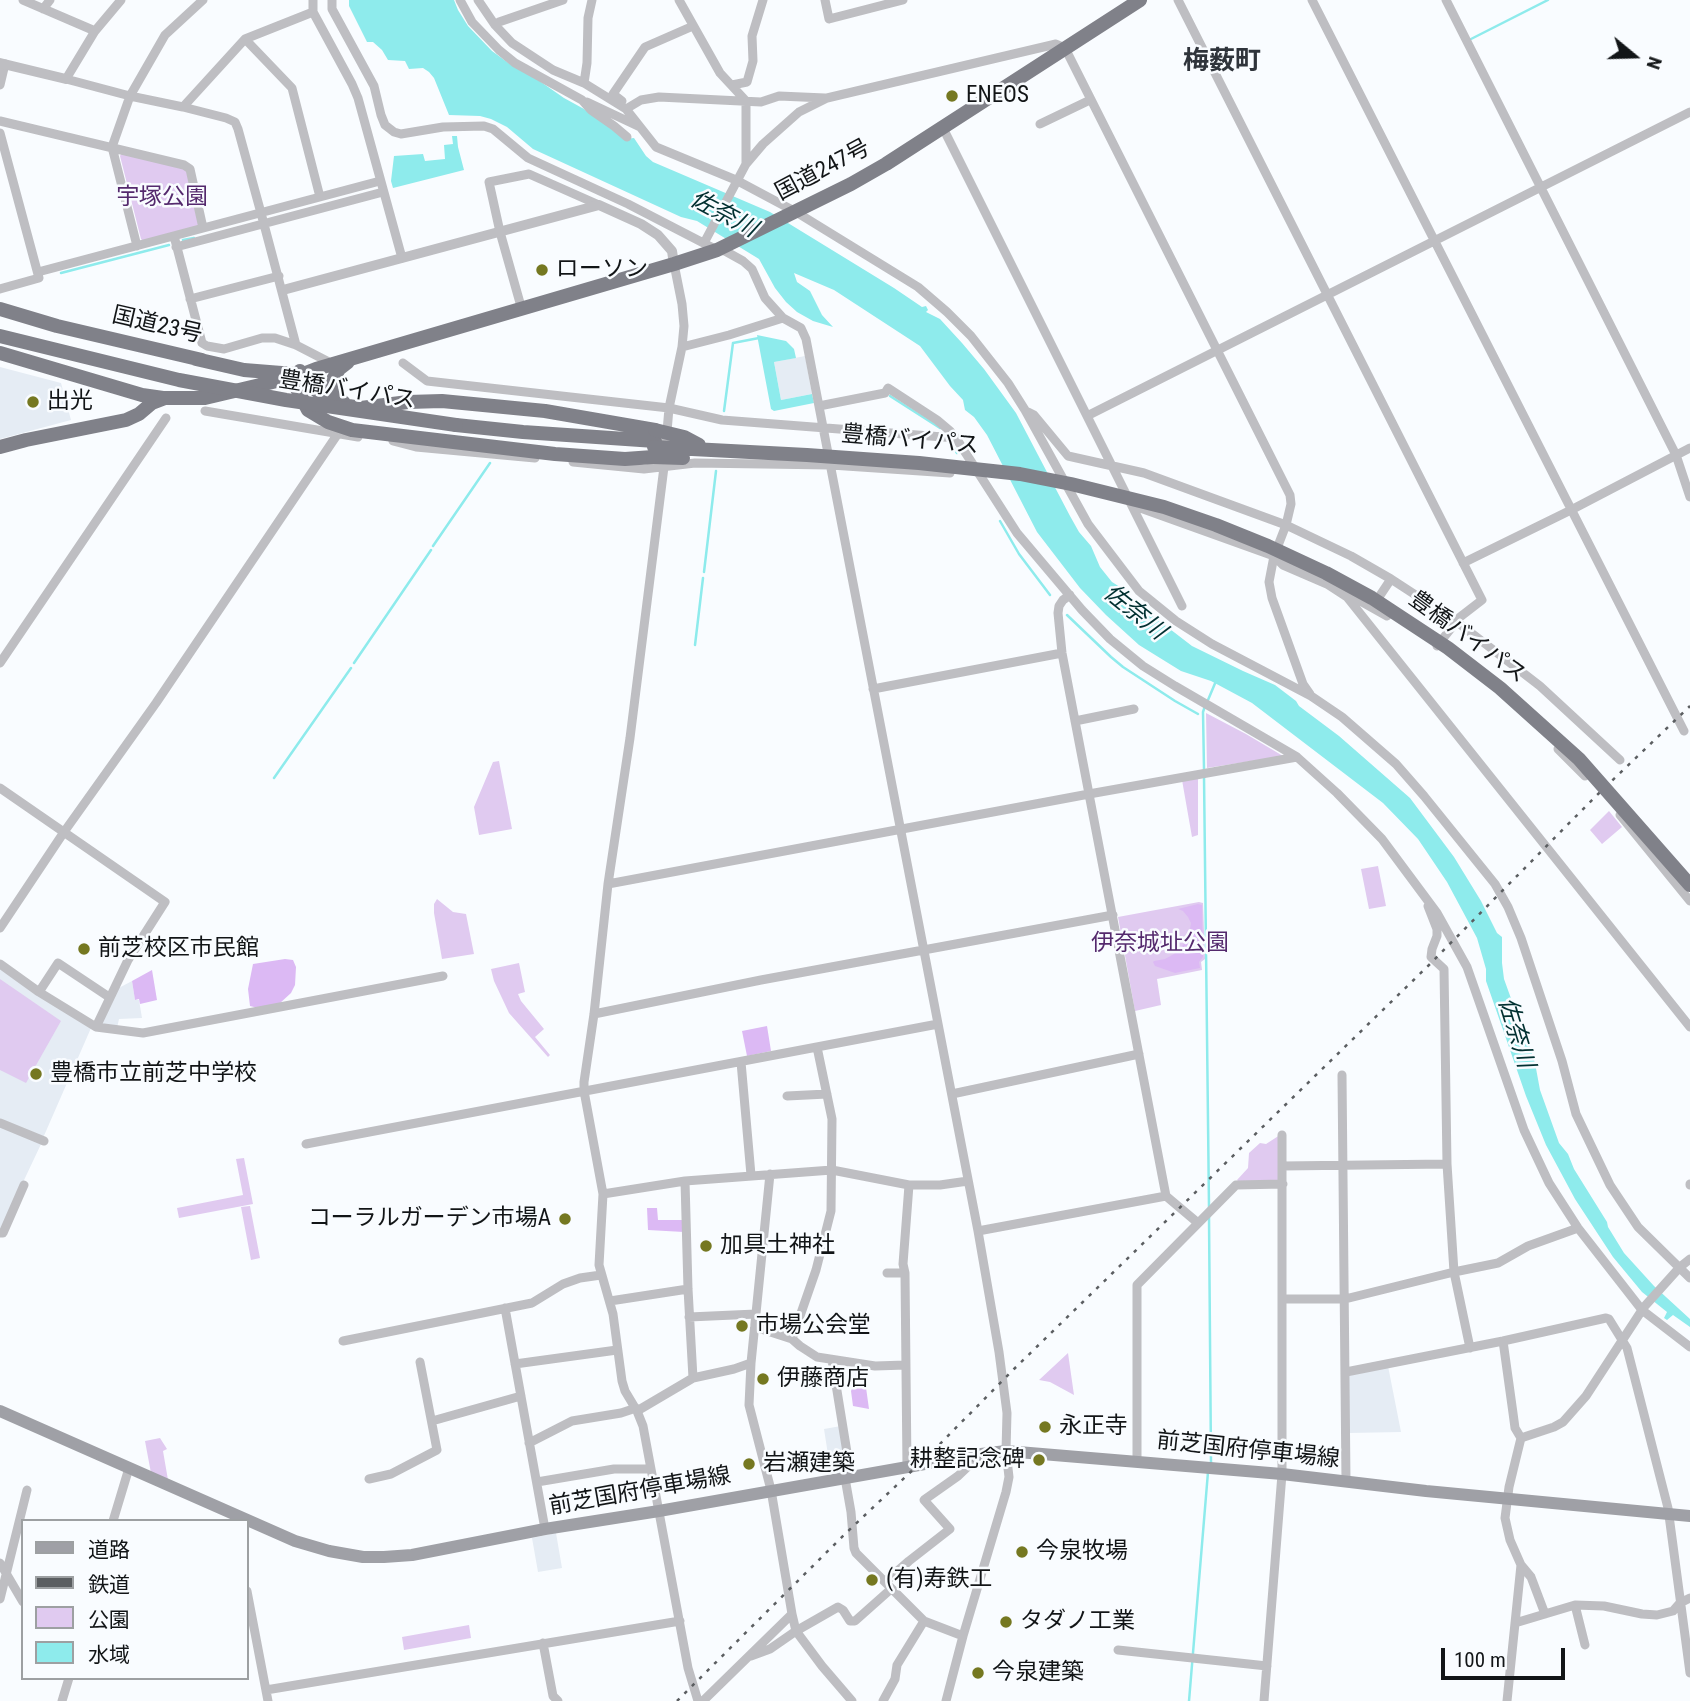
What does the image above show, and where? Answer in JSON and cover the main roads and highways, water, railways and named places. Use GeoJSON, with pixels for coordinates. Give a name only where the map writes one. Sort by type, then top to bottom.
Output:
{"type":"FeatureCollection","features":[{"type":"Feature","properties":{"kind":"highway","name":"国道247号"},"geometry":{"type":"LineString","coordinates":[[302,371],[352,359],[674,264],[713,244],[792,213],[874,170],[943,128],[1140,0]]}},
{"type":"Feature","properties":{"kind":"highway","name":"国道23号"},"geometry":{"type":"LineString","coordinates":[[0,309],[57,326],[196,359],[302,371]]}},
{"type":"Feature","properties":{"kind":"highway","name":"豊橋バイパス"},"geometry":{"type":"LineString","coordinates":[[0,338],[179,380],[455,427],[523,432],[656,449],[807,455],[982,469],[1096,489],[1164,507],[1268,546],[1326,573],[1372,598],[1448,648],[1500,688],[1579,760],[1690,885]]}},
{"type":"Feature","properties":{"kind":"highway","name":"国道247号"},"geometry":{"type":"LineString","coordinates":[[165,398],[205,398],[258,386],[327,361],[415,340]]}},
{"type":"Feature","properties":{"kind":"highway"},"geometry":{"type":"LineString","coordinates":[[0,353],[142,395],[165,398]]}},
{"type":"Feature","properties":{"kind":"highway"},"geometry":{"type":"LineString","coordinates":[[352,359],[339,369],[333,377],[331,387],[335,396],[356,407]]}},
{"type":"Feature","properties":{"kind":"highway"},"geometry":{"type":"LineString","coordinates":[[302,371],[320,395],[342,405],[372,407],[442,401],[545,411],[656,449]]}},
{"type":"Feature","properties":{"kind":"highway"},"geometry":{"type":"LineString","coordinates":[[302,371],[296,387],[308,410]]}},
{"type":"Feature","properties":{"kind":"highway"},"geometry":{"type":"LineString","coordinates":[[258,386],[282,389],[328,422],[352,430],[625,460],[656,449]]}},
{"type":"Feature","properties":{"kind":"highway"},"geometry":{"type":"LineString","coordinates":[[0,447],[126,420],[165,398]]}},
{"type":"Feature","properties":{"kind":"highway","name":"豊橋バイパス"},"geometry":{"type":"LineString","coordinates":[[656,449],[699,445],[920,458],[1020,468],[1111,487],[1166,502],[1269,541],[1328,568],[1375,594],[1452,643],[1504,683],[1582,756],[1690,878]]}},
{"type":"Feature","properties":{"kind":"main road","name":"前芝国府停車場線"},"geometry":{"type":"LineString","coordinates":[[0,1411],[232,1517]]}},
{"type":"Feature","properties":{"kind":"main road","name":"前芝国府停車場線"},"geometry":{"type":"LineString","coordinates":[[248,1523],[313,1547],[363,1557],[384,1558],[1006,1451],[1282,1474],[1690,1516]]}},
{"type":"Feature","properties":{"kind":"water","name":"佐奈川"},"geometry":{"type":"Polygon","coordinates":[[[349,0],[454,0],[468,26],[492,51],[584,109],[625,139],[634,138],[653,162],[770,212],[922,307],[926,306],[926,312],[940,319],[984,369],[1016,413],[1079,532],[1091,546],[1100,567],[1112,582],[1143,612],[1153,616],[1192,646],[1275,685],[1296,701],[1410,798],[1454,857],[1497,933],[1502,937],[1504,979],[1524,1028],[1540,1090],[1559,1143],[1568,1154],[1574,1169],[1624,1253],[1654,1286],[1690,1319],[1690,1327],[1673,1315],[1667,1320],[1664,1318],[1667,1312],[1642,1292],[1613,1257],[1575,1199],[1546,1145],[1526,1096],[1486,981],[1486,969],[1477,938],[1447,882],[1418,839],[1383,803],[1252,703],[1211,681],[1181,671],[1139,645],[1106,615],[1080,588],[1037,532],[987,435],[974,417],[965,410],[963,400],[920,346],[834,290],[794,273],[797,282],[810,291],[822,315],[833,327],[813,321],[786,302],[759,259],[697,221],[681,217],[533,149],[507,127],[491,119],[449,115],[429,72],[423,68],[409,69],[405,61],[388,60],[373,42],[367,42],[349,6],[349,0]]]}},
{"type":"Feature","properties":{"kind":"water"},"geometry":{"type":"Polygon","coordinates":[[[452,136],[457,136],[464,170],[393,188],[391,181],[394,156],[423,154],[425,161],[445,159],[444,145],[453,144],[452,136]]]}},
{"type":"Feature","properties":{"kind":"water"},"geometry":{"type":"Polygon","coordinates":[[[757,335],[786,341],[794,349],[796,358],[774,362],[781,400],[812,394],[814,403],[774,411],[771,409],[757,335]]]}},
{"type":"Feature","properties":{"kind":"waterway"},"geometry":{"type":"LineString","coordinates":[[1471,39],[1548,0]]}},
{"type":"Feature","properties":{"kind":"waterway"},"geometry":{"type":"LineString","coordinates":[[183,240],[194,238]]}},
{"type":"Feature","properties":{"kind":"waterway"},"geometry":{"type":"LineString","coordinates":[[61,273],[169,245]]}},
{"type":"Feature","properties":{"kind":"waterway"},"geometry":{"type":"LineString","coordinates":[[724,411],[733,343],[759,338]]}},
{"type":"Feature","properties":{"kind":"waterway"},"geometry":{"type":"LineString","coordinates":[[890,396],[940,428]]}},
{"type":"Feature","properties":{"kind":"waterway"},"geometry":{"type":"LineString","coordinates":[[951,443],[957,453]]}},
{"type":"Feature","properties":{"kind":"waterway"},"geometry":{"type":"LineString","coordinates":[[433,546],[490,463]]}},
{"type":"Feature","properties":{"kind":"waterway"},"geometry":{"type":"LineString","coordinates":[[704,572],[716,471]]}},
{"type":"Feature","properties":{"kind":"waterway"},"geometry":{"type":"LineString","coordinates":[[1000,521],[1019,554],[1050,595]]}},
{"type":"Feature","properties":{"kind":"waterway"},"geometry":{"type":"LineString","coordinates":[[354,663],[431,550]]}},
{"type":"Feature","properties":{"kind":"waterway"},"geometry":{"type":"LineString","coordinates":[[695,645],[703,578]]}},
{"type":"Feature","properties":{"kind":"waterway"},"geometry":{"type":"LineString","coordinates":[[1067,615],[1123,667],[1198,714]]}},
{"type":"Feature","properties":{"kind":"waterway"},"geometry":{"type":"LineString","coordinates":[[274,778],[351,668]]}},
{"type":"Feature","properties":{"kind":"waterway"},"geometry":{"type":"LineString","coordinates":[[1208,700],[1216,681]]}},
{"type":"Feature","properties":{"kind":"waterway"},"geometry":{"type":"LineString","coordinates":[[1204,769],[1205,706]]}},
{"type":"Feature","properties":{"kind":"waterway"},"geometry":{"type":"LineString","coordinates":[[1204,776],[1209,1207]]}},
{"type":"Feature","properties":{"kind":"waterway"},"geometry":{"type":"LineString","coordinates":[[1209,1217],[1211,1462]]}},
{"type":"Feature","properties":{"kind":"waterway"},"geometry":{"type":"LineString","coordinates":[[1189,1701],[1208,1472]]}},
{"type":"Feature","properties":{"kind":"railway"},"geometry":{"type":"LineString","coordinates":[[677,1701],[1690,706]]}},
{"type":"Feature","properties":{"kind":"place","name":"ENEOS"},"geometry":{"type":"Point","coordinates":[952,96]}},
{"type":"Feature","properties":{"kind":"place","name":"ローソン"},"geometry":{"type":"Point","coordinates":[542,270]}},
{"type":"Feature","properties":{"kind":"place","name":"出光"},"geometry":{"type":"Point","coordinates":[33,402]}},
{"type":"Feature","properties":{"kind":"place","name":"前芝校区市民館"},"geometry":{"type":"Point","coordinates":[84,949]}},
{"type":"Feature","properties":{"kind":"place","name":"豊橋市立前芝中学校"},"geometry":{"type":"Point","coordinates":[36,1074]}},
{"type":"Feature","properties":{"kind":"place","name":"コーラルガーデン市場A"},"geometry":{"type":"Point","coordinates":[565,1219]}},
{"type":"Feature","properties":{"kind":"place","name":"加具土神社"},"geometry":{"type":"Point","coordinates":[706,1246]}},
{"type":"Feature","properties":{"kind":"place","name":"市場公会堂"},"geometry":{"type":"Point","coordinates":[742,1326]}},
{"type":"Feature","properties":{"kind":"place","name":"伊藤商店"},"geometry":{"type":"Point","coordinates":[763,1379]}},
{"type":"Feature","properties":{"kind":"place","name":"永正寺"},"geometry":{"type":"Point","coordinates":[1045,1427]}},
{"type":"Feature","properties":{"kind":"place","name":"耕整記念碑"},"geometry":{"type":"Point","coordinates":[1039,1460]}},
{"type":"Feature","properties":{"kind":"place","name":"岩瀬建築"},"geometry":{"type":"Point","coordinates":[749,1464]}},
{"type":"Feature","properties":{"kind":"place","name":"今泉牧場"},"geometry":{"type":"Point","coordinates":[1022,1552]}},
{"type":"Feature","properties":{"kind":"place","name":"(有)寿鉄工"},"geometry":{"type":"Point","coordinates":[872,1580]}},
{"type":"Feature","properties":{"kind":"place","name":"タダノ工業"},"geometry":{"type":"Point","coordinates":[1006,1622]}},
{"type":"Feature","properties":{"kind":"place","name":"今泉建築"},"geometry":{"type":"Point","coordinates":[978,1673]}},
{"type":"Feature","properties":{"kind":"district","name":"梅薮町"},"geometry":{"type":"Point","coordinates":[1222,62]}},
{"type":"Feature","properties":{"kind":"park label","name":"宇塚公園"},"geometry":{"type":"Point","coordinates":[162,198]}},
{"type":"Feature","properties":{"kind":"park label","name":"伊奈城址公園"},"geometry":{"type":"Point","coordinates":[1160,944]}}]}
